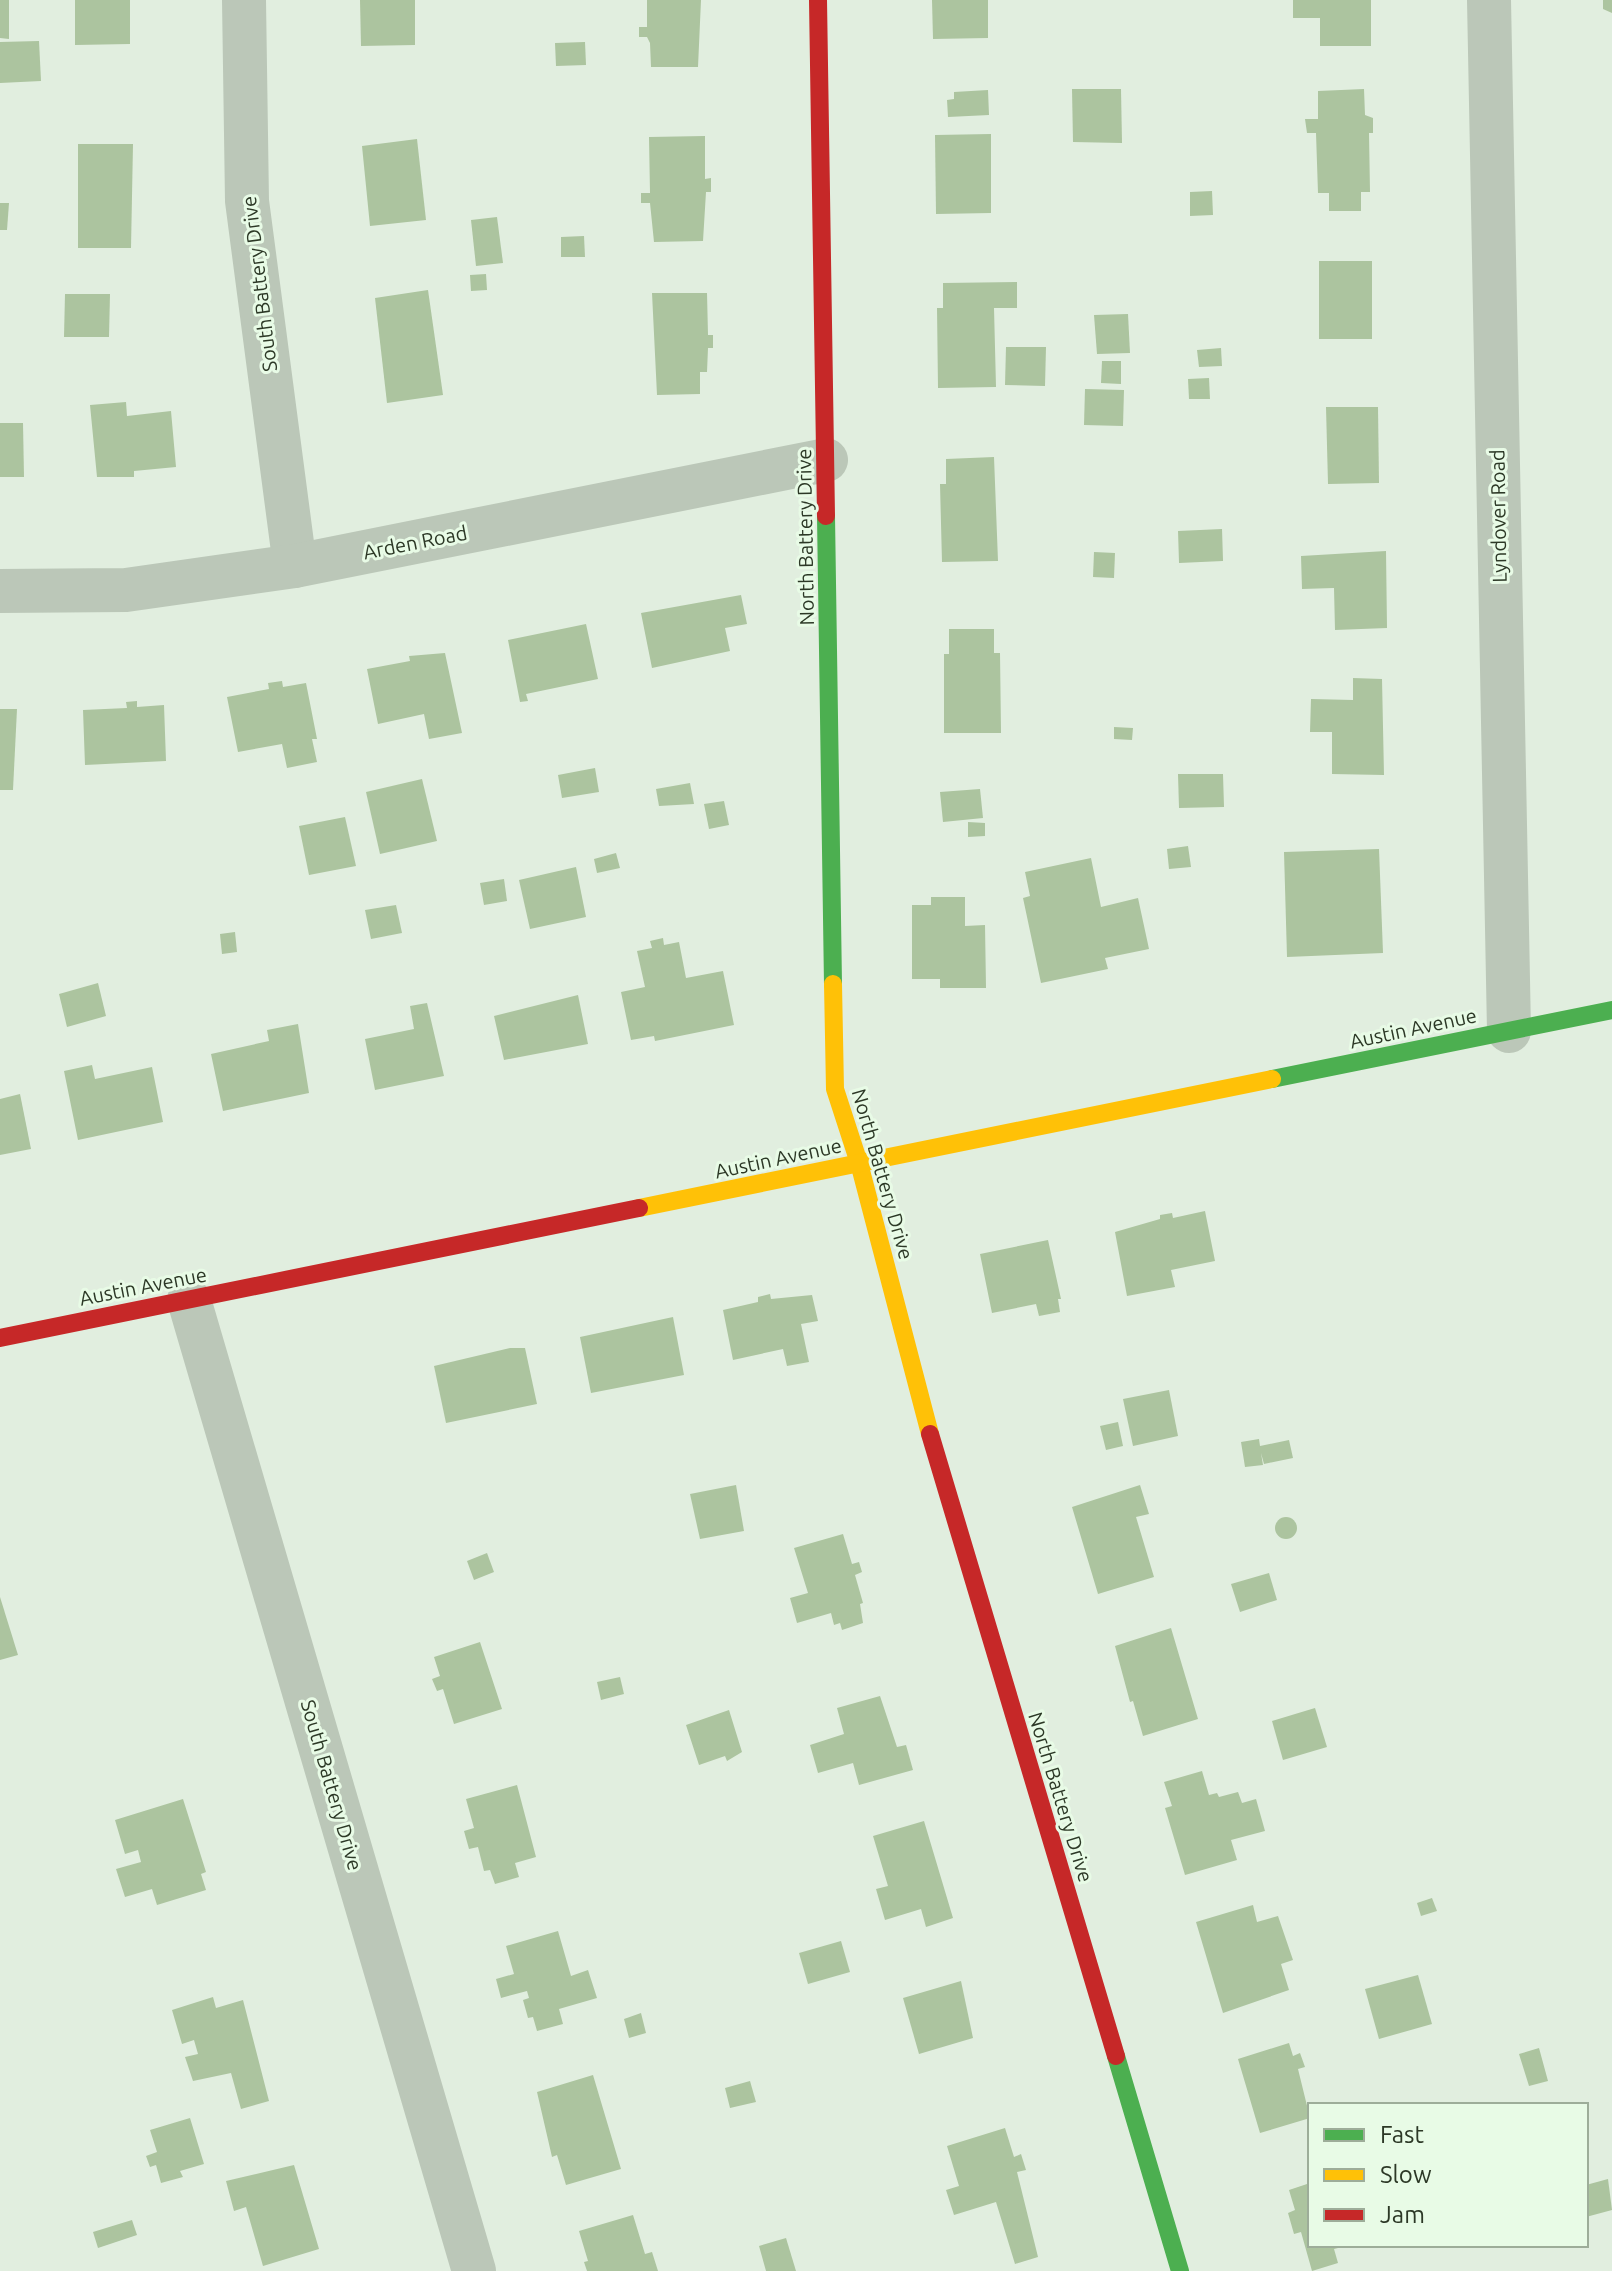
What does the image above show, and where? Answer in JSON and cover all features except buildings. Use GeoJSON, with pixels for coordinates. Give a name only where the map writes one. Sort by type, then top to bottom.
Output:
{"type":"FeatureCollection","features":[{"type":"Feature","properties":{"kind":"street","name":"South Battery Drive"},"geometry":{"type":"LineString","coordinates":[[244,0],[247,201],[295,566]]}},
{"type":"Feature","properties":{"kind":"street","name":"North Battery Drive"},"geometry":{"type":"LineString","coordinates":[[818,0],[835,1089],[859,1163],[939,1467],[1180,2271]]}},
{"type":"Feature","properties":{"kind":"street","name":"Lyndover Road"},"geometry":{"type":"LineString","coordinates":[[1489,0],[1509,1031]]}},
{"type":"Feature","properties":{"kind":"street","name":"Arden Road"},"geometry":{"type":"LineString","coordinates":[[0,591],[126,590],[295,566],[826,460]]}},
{"type":"Feature","properties":{"kind":"street","name":"Austin Avenue"},"geometry":{"type":"LineString","coordinates":[[0,1338],[1612,1010]]}},
{"type":"Feature","properties":{"kind":"street","name":"South Battery Drive"},"geometry":{"type":"LineString","coordinates":[[189,1300],[474,2271]]}},
{"type":"Feature","properties":{"kind":"traffic: fast"},"geometry":{"type":"LineString","coordinates":[[826,516],[833,984]]}},
{"type":"Feature","properties":{"kind":"traffic: fast"},"geometry":{"type":"LineString","coordinates":[[1272,1079],[1612,1010]]}},
{"type":"Feature","properties":{"kind":"traffic: fast"},"geometry":{"type":"LineString","coordinates":[[1116,2056],[1180,2271]]}},
{"type":"Feature","properties":{"kind":"traffic: slow"},"geometry":{"type":"LineString","coordinates":[[833,984],[835,1089],[859,1163],[930,1434]]}},
{"type":"Feature","properties":{"kind":"traffic: slow"},"geometry":{"type":"LineString","coordinates":[[639,1208],[1272,1079]]}},
{"type":"Feature","properties":{"kind":"traffic: jam"},"geometry":{"type":"LineString","coordinates":[[818,0],[826,516]]}},
{"type":"Feature","properties":{"kind":"traffic: jam"},"geometry":{"type":"LineString","coordinates":[[0,1338],[639,1208]]}},
{"type":"Feature","properties":{"kind":"traffic: jam"},"geometry":{"type":"LineString","coordinates":[[930,1434],[1116,2056]]}}]}
